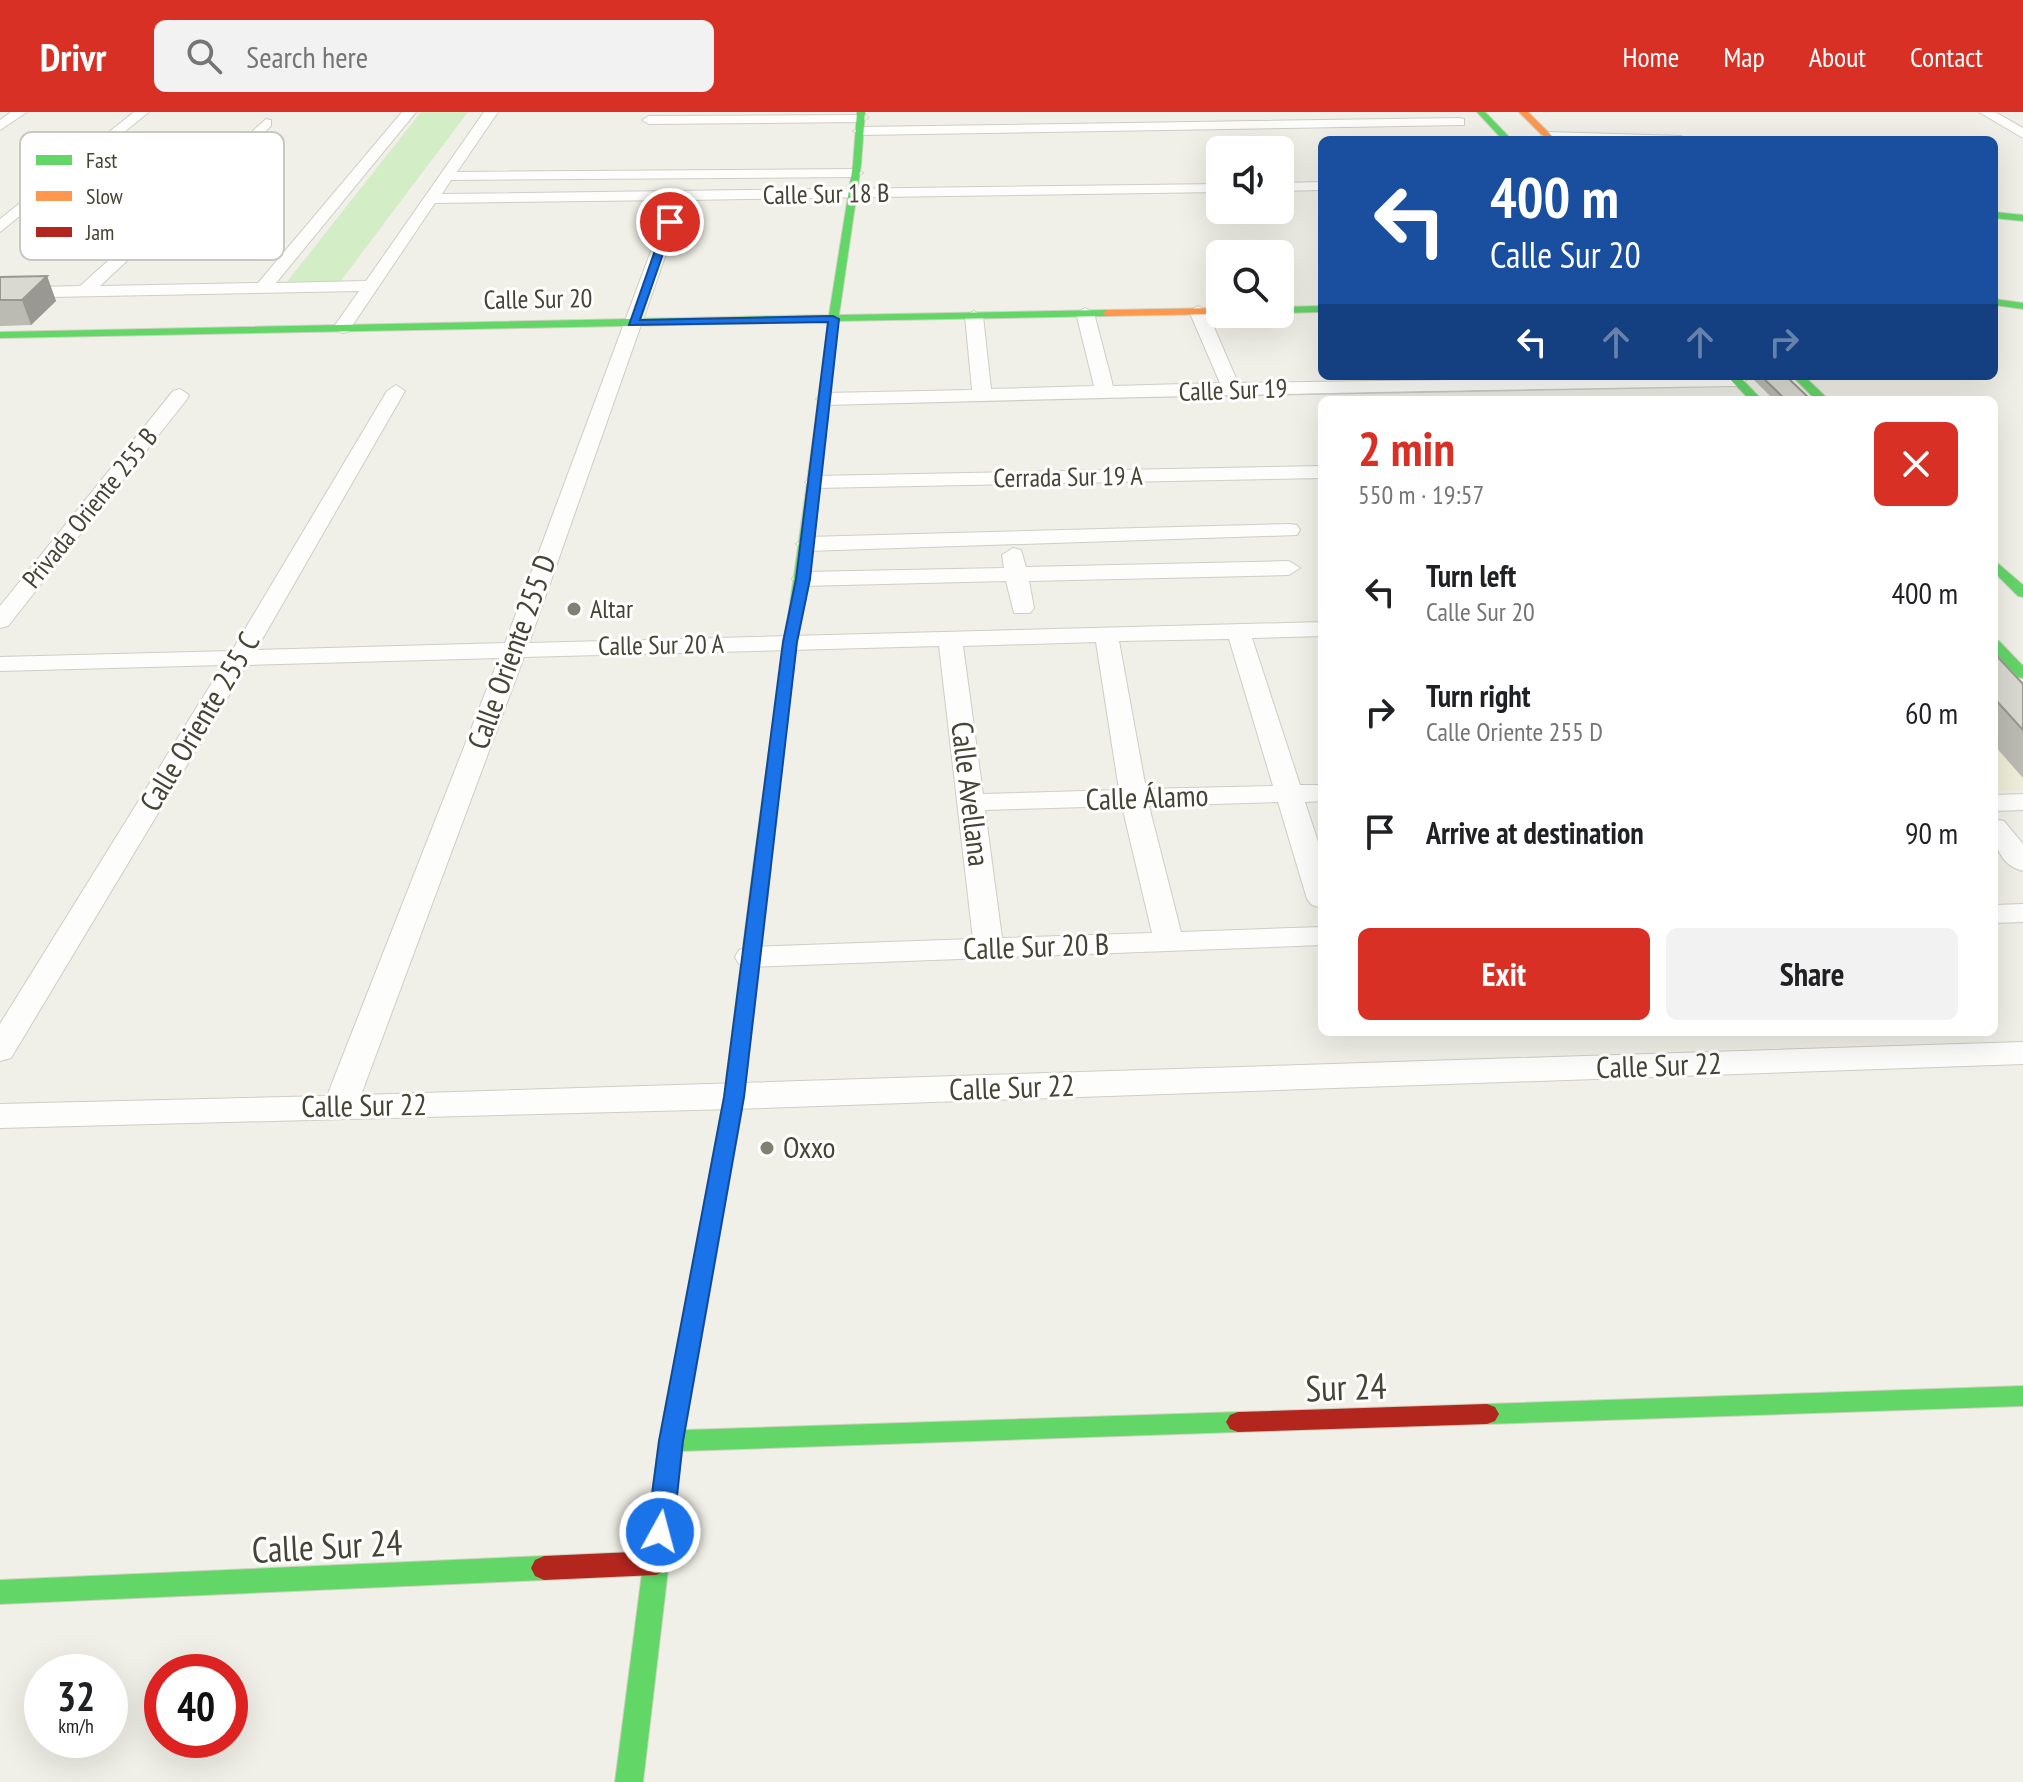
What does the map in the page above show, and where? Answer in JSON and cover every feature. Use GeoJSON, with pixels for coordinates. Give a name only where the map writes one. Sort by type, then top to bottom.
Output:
{"type":"FeatureCollection","features":[{"type":"Feature","properties":{"kind":"street"},"geometry":{"type":"LineString","coordinates":[[0,126],[20,112]]}},
{"type":"Feature","properties":{"kind":"street"},"geometry":{"type":"LineString","coordinates":[[117,132],[142,112]]}},
{"type":"Feature","properties":{"kind":"street"},"geometry":{"type":"LineString","coordinates":[[263,288],[409,112]]}},
{"type":"Feature","properties":{"kind":"street"},"geometry":{"type":"LineString","coordinates":[[342,328],[491,112]]}},
{"type":"Feature","properties":{"kind":"street"},"geometry":{"type":"LineString","coordinates":[[1481,112],[1504,136]]}},
{"type":"Feature","properties":{"kind":"street"},"geometry":{"type":"LineString","coordinates":[[1523,112],[1548,136]]}},
{"type":"Feature","properties":{"kind":"street"},"geometry":{"type":"LineString","coordinates":[[1990,114],[2023,117]]}},
{"type":"Feature","properties":{"kind":"street"},"geometry":{"type":"LineString","coordinates":[[1990,114],[2023,134]]}},
{"type":"Feature","properties":{"kind":"street"},"geometry":{"type":"LineString","coordinates":[[649,120],[1459,122]]}},
{"type":"Feature","properties":{"kind":"street"},"geometry":{"type":"LineString","coordinates":[[629,1782],[671,1441],[734,1097],[790,642],[803,579],[833,319],[856,173],[861,120]]}},
{"type":"Feature","properties":{"kind":"street"},"geometry":{"type":"LineString","coordinates":[[256,132],[266,123]]}},
{"type":"Feature","properties":{"kind":"street"},"geometry":{"type":"LineString","coordinates":[[447,176],[856,173]]}},
{"type":"Feature","properties":{"kind":"street"},"geometry":{"type":"LineString","coordinates":[[1294,187],[1318,186]]}},
{"type":"Feature","properties":{"kind":"street","name":"Calle Sur 18 B"},"geometry":{"type":"LineString","coordinates":[[433,199],[1206,188]]}},
{"type":"Feature","properties":{"kind":"street","name":"Calle Oriente 255 D"},"geometry":{"type":"LineString","coordinates":[[340,1106],[515,649],[679,196]]}},
{"type":"Feature","properties":{"kind":"street"},"geometry":{"type":"LineString","coordinates":[[0,227],[20,211]]}},
{"type":"Feature","properties":{"kind":"street"},"geometry":{"type":"LineString","coordinates":[[1998,215],[2023,218]]}},
{"type":"Feature","properties":{"kind":"street"},"geometry":{"type":"LineString","coordinates":[[85,291],[118,260]]}},
{"type":"Feature","properties":{"kind":"street"},"geometry":{"type":"LineString","coordinates":[[0,293],[369,286]]}},
{"type":"Feature","properties":{"kind":"street"},"geometry":{"type":"LineString","coordinates":[[1998,293],[2023,296]]}},
{"type":"Feature","properties":{"kind":"street"},"geometry":{"type":"LineString","coordinates":[[1998,303],[2023,306]]}},
{"type":"Feature","properties":{"kind":"street"},"geometry":{"type":"LineString","coordinates":[[1294,310],[1318,309]]}},
{"type":"Feature","properties":{"kind":"street"},"geometry":{"type":"LineString","coordinates":[[1198,311],[1232,390]]}},
{"type":"Feature","properties":{"kind":"street","name":"Calle Sur 20"},"geometry":{"type":"LineString","coordinates":[[0,335],[1206,311]]}},
{"type":"Feature","properties":{"kind":"street"},"geometry":{"type":"LineString","coordinates":[[1085,313],[1105,393]]}},
{"type":"Feature","properties":{"kind":"street"},"geometry":{"type":"LineString","coordinates":[[974,316],[982,396]]}},
{"type":"Feature","properties":{"kind":"street","name":"Calle Sur 19"},"geometry":{"type":"LineString","coordinates":[[825,399],[1232,390],[1425,380]]}},
{"type":"Feature","properties":{"kind":"street"},"geometry":{"type":"LineString","coordinates":[[1737,380],[1752,396]]}},
{"type":"Feature","properties":{"kind":"street"},"geometry":{"type":"LineString","coordinates":[[1802,380],[1819,396]]}},
{"type":"Feature","properties":{"kind":"street","name":"Calle Oriente 255 C"},"geometry":{"type":"LineString","coordinates":[[0,1050],[240,657],[396,391]]}},
{"type":"Feature","properties":{"kind":"street","name":"Privada Oriente 255 B"},"geometry":{"type":"LineString","coordinates":[[0,621],[180,395]]}},
{"type":"Feature","properties":{"kind":"street","name":"Cerrada Sur 19 A"},"geometry":{"type":"LineString","coordinates":[[815,482],[1318,472]]}},
{"type":"Feature","properties":{"kind":"street"},"geometry":{"type":"LineString","coordinates":[[807,544],[1289,530]]}},
{"type":"Feature","properties":{"kind":"street"},"geometry":{"type":"LineString","coordinates":[[1011,538],[1022,608]]}},
{"type":"Feature","properties":{"kind":"street"},"geometry":{"type":"LineString","coordinates":[[803,579],[1289,568]]}},
{"type":"Feature","properties":{"kind":"street"},"geometry":{"type":"LineString","coordinates":[[1998,568],[2023,593]]}},
{"type":"Feature","properties":{"kind":"street","name":"Calle Sur 20 A"},"geometry":{"type":"LineString","coordinates":[[0,664],[1318,629]]}},
{"type":"Feature","properties":{"kind":"street"},"geometry":{"type":"LineString","coordinates":[[1238,630],[1318,887]]}},
{"type":"Feature","properties":{"kind":"street"},"geometry":{"type":"LineString","coordinates":[[1106,633],[1134,799],[1169,942]]}},
{"type":"Feature","properties":{"kind":"street","name":"Calle Avellana"},"geometry":{"type":"LineString","coordinates":[[950,638],[989,950]]}},
{"type":"Feature","properties":{"kind":"street"},"geometry":{"type":"LineString","coordinates":[[1998,648],[2023,674]]}},
{"type":"Feature","properties":{"kind":"street","name":"Calle Álamo"},"geometry":{"type":"LineString","coordinates":[[972,802],[1318,793]]}},
{"type":"Feature","properties":{"kind":"street"},"geometry":{"type":"LineString","coordinates":[[1998,803],[2023,802]]}},
{"type":"Feature","properties":{"kind":"street"},"geometry":{"type":"LineString","coordinates":[[1998,832],[2023,862]]}},
{"type":"Feature","properties":{"kind":"street"},"geometry":{"type":"LineString","coordinates":[[1998,914],[2023,913]]}},
{"type":"Feature","properties":{"kind":"street","name":"Calle Sur 20 B"},"geometry":{"type":"LineString","coordinates":[[750,957],[1318,936]]}},
{"type":"Feature","properties":{"kind":"street","name":"Calle Sur 22"},"geometry":{"type":"LineString","coordinates":[[0,1116],[734,1097],[2023,1053]]}},
{"type":"Feature","properties":{"kind":"street","name":"Sur 24"},"geometry":{"type":"LineString","coordinates":[[671,1441],[2023,1396]]}},
{"type":"Feature","properties":{"kind":"street","name":"Calle Sur 24"},"geometry":{"type":"LineString","coordinates":[[0,1592],[656,1563]]}},
{"type":"Feature","properties":{"kind":"shaded area"},"geometry":{"type":"Polygon","coordinates":[[[1998,701],[2023,710],[2023,790],[1998,791],[1998,701]]]}},
{"type":"Feature","properties":{"kind":"green space"},"geometry":{"type":"Polygon","coordinates":[[[421,112],[468,112],[340,282],[286,283],[421,112]]]}},
{"type":"Feature","properties":{"kind":"building"},"geometry":{"type":"Polygon","coordinates":[[[47,276],[22,300],[0,300],[0,277],[47,276]]]}},
{"type":"Feature","properties":{"kind":"building"},"geometry":{"type":"Polygon","coordinates":[[[1765,380],[1790,380],[1807,396],[1782,396],[1765,380]]]}},
{"type":"Feature","properties":{"kind":"building"},"geometry":{"type":"Polygon","coordinates":[[[1998,657],[2023,684],[2023,730],[1998,702],[1998,657]]]}},
{"type":"Feature","properties":{"kind":"traffic: fast"},"geometry":{"type":"LineString","coordinates":[[762,868],[790,642],[810,523],[836,296],[857,165],[861,112]]}},
{"type":"Feature","properties":{"kind":"traffic: fast"},"geometry":{"type":"LineString","coordinates":[[1481,112],[1504,136]]}},
{"type":"Feature","properties":{"kind":"traffic: fast"},"geometry":{"type":"LineString","coordinates":[[1998,215],[2023,218]]}},
{"type":"Feature","properties":{"kind":"traffic: fast"},"geometry":{"type":"LineString","coordinates":[[1998,303],[2023,306]]}},
{"type":"Feature","properties":{"kind":"traffic: fast"},"geometry":{"type":"LineString","coordinates":[[1294,310],[1318,309]]}},
{"type":"Feature","properties":{"kind":"traffic: fast"},"geometry":{"type":"LineString","coordinates":[[0,335],[1107,313]]}},
{"type":"Feature","properties":{"kind":"traffic: fast"},"geometry":{"type":"LineString","coordinates":[[1737,380],[1752,396]]}},
{"type":"Feature","properties":{"kind":"traffic: fast"},"geometry":{"type":"LineString","coordinates":[[1802,380],[1819,396]]}},
{"type":"Feature","properties":{"kind":"traffic: fast"},"geometry":{"type":"LineString","coordinates":[[1998,568],[2023,593]]}},
{"type":"Feature","properties":{"kind":"traffic: fast"},"geometry":{"type":"LineString","coordinates":[[1998,648],[2023,674]]}},
{"type":"Feature","properties":{"kind":"traffic: fast"},"geometry":{"type":"LineString","coordinates":[[629,1782],[671,1441],[697,1302]]}},
{"type":"Feature","properties":{"kind":"traffic: fast"},"geometry":{"type":"LineString","coordinates":[[1487,1414],[2023,1396]]}},
{"type":"Feature","properties":{"kind":"traffic: fast"},"geometry":{"type":"LineString","coordinates":[[671,1441],[1238,1422]]}},
{"type":"Feature","properties":{"kind":"traffic: fast"},"geometry":{"type":"LineString","coordinates":[[0,1592],[544,1568]]}},
{"type":"Feature","properties":{"kind":"traffic: slow"},"geometry":{"type":"LineString","coordinates":[[1523,112],[1548,136]]}},
{"type":"Feature","properties":{"kind":"traffic: slow"},"geometry":{"type":"LineString","coordinates":[[1107,313],[1206,311]]}},
{"type":"Feature","properties":{"kind":"traffic: slow"},"geometry":{"type":"LineString","coordinates":[[697,1302],[734,1097],[762,868]]}},
{"type":"Feature","properties":{"kind":"traffic: jam"},"geometry":{"type":"LineString","coordinates":[[1238,1422],[1487,1414]]}},
{"type":"Feature","properties":{"kind":"traffic: jam"},"geometry":{"type":"LineString","coordinates":[[544,1568],[656,1563]]}},
{"type":"Feature","properties":{"kind":"place","name":"Altar"},"geometry":{"type":"Point","coordinates":[574,609]}},
{"type":"Feature","properties":{"kind":"place","name":"Oxxo"},"geometry":{"type":"Point","coordinates":[767,1148]}},
{"type":"Feature","properties":{"kind":"route"},"geometry":{"type":"LineString","coordinates":[[660,1532],[671,1441],[734,1097],[790,642],[803,579],[833,319],[633,323],[670,222]]}}]}
